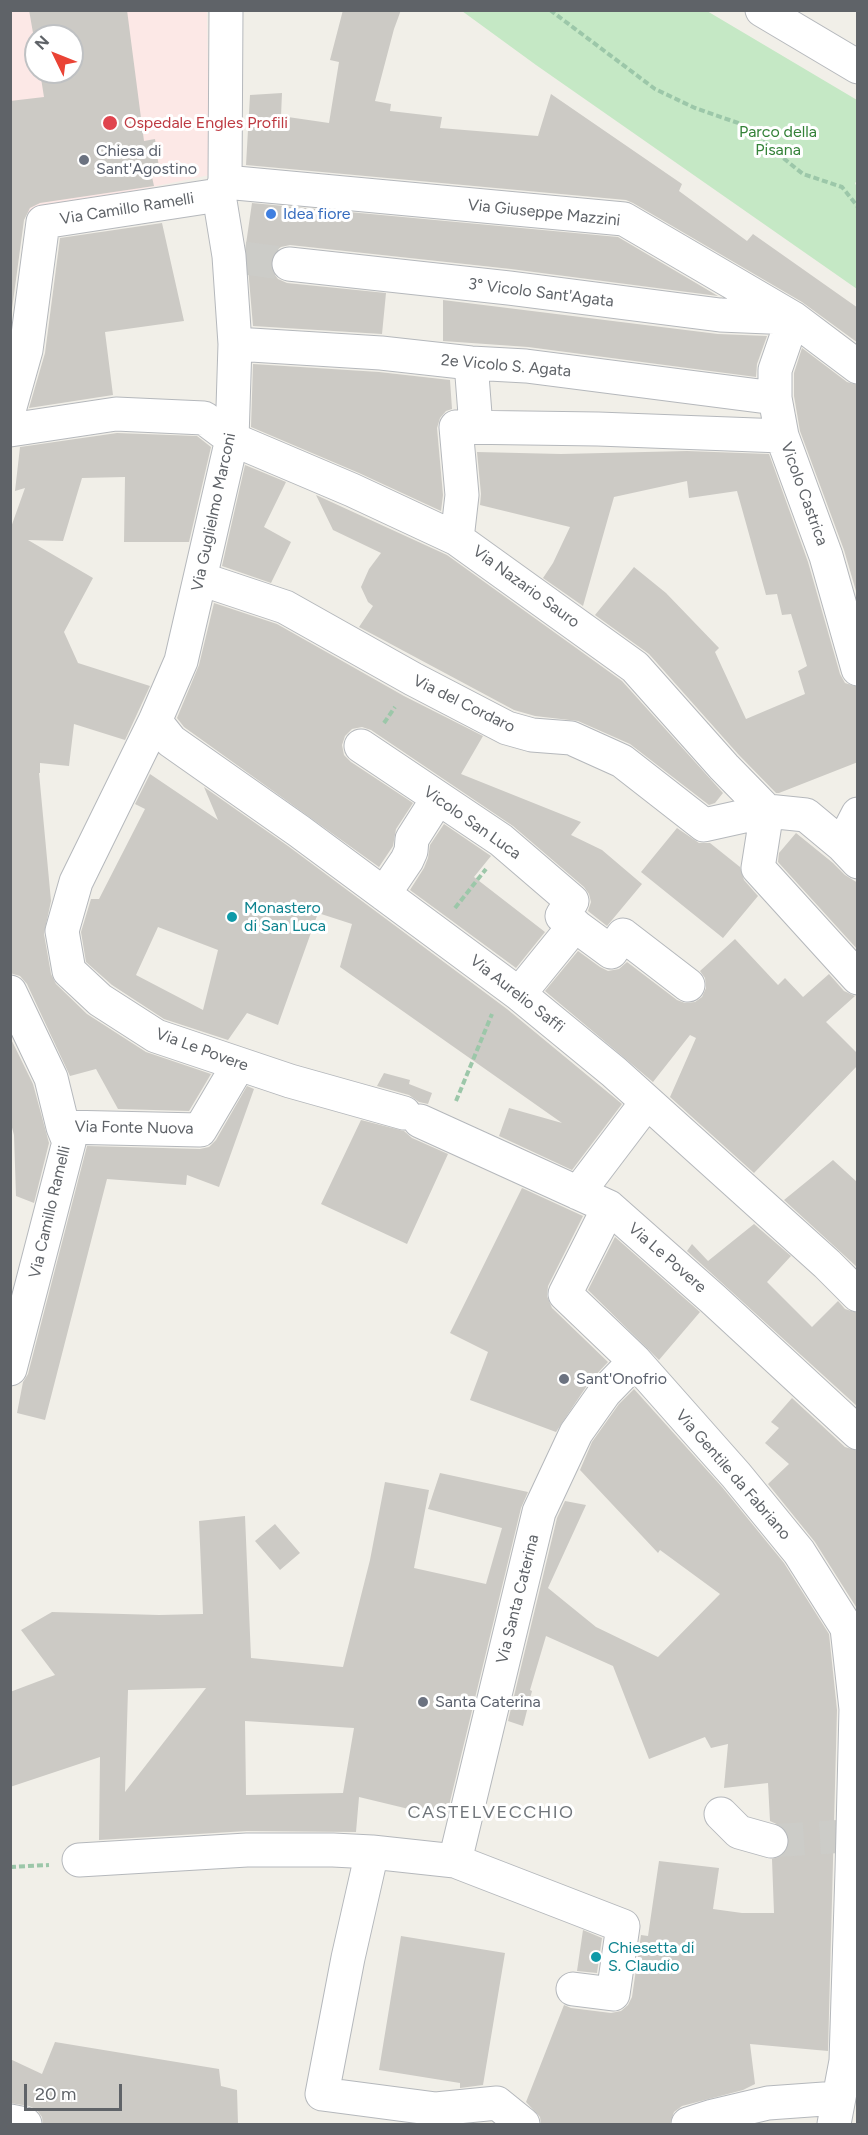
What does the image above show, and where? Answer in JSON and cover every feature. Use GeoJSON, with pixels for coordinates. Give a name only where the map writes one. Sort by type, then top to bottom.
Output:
{"type":"FeatureCollection","features":[{"type":"Feature","properties":{"kind":"street"},"geometry":{"type":"LineString","coordinates":[[762,10],[858,67]]}},
{"type":"Feature","properties":{"kind":"street","name":"Via Guglielmo Marconi"},"geometry":{"type":"LineString","coordinates":[[154,721],[181,662],[232,439],[237,257],[222,189],[218,11]]}},
{"type":"Feature","properties":{"kind":"street","name":"Via Giuseppe Mazzini"},"geometry":{"type":"LineString","coordinates":[[222,189],[624,219],[793,318],[858,367]]}},
{"type":"Feature","properties":{"kind":"street","name":"Via Camillo Ramelli"},"geometry":{"type":"LineString","coordinates":[[10,406],[27,350],[44,222],[222,189]]}},
{"type":"Feature","properties":{"kind":"street","name":"3° Vicolo Sant'Agata"},"geometry":{"type":"LineString","coordinates":[[289,264],[509,288],[720,315],[793,318]]}},
{"type":"Feature","properties":{"kind":"street","name":"Vicolo Castrica"},"geometry":{"type":"LineString","coordinates":[[793,318],[775,370],[775,398],[784,441],[826,556],[858,669]]}},
{"type":"Feature","properties":{"kind":"street","name":"2e Vicolo S. Agata"},"geometry":{"type":"LineString","coordinates":[[235,344],[381,353],[471,363],[526,366],[775,398]]}},
{"type":"Feature","properties":{"kind":"street"},"geometry":{"type":"LineString","coordinates":[[458,538],[471,363]]}},
{"type":"Feature","properties":{"kind":"street","name":"Via Nazario Sauro"},"geometry":{"type":"LineString","coordinates":[[10,430],[116,414],[204,418],[232,439],[458,538],[635,667],[724,767],[767,811]]}},
{"type":"Feature","properties":{"kind":"street"},"geometry":{"type":"LineString","coordinates":[[466,427],[598,429],[784,441]]}},
{"type":"Feature","properties":{"kind":"street","name":"Via del Cordaro"},"geometry":{"type":"LineString","coordinates":[[201,579],[285,607],[413,679],[507,728],[532,735],[571,738],[622,760],[704,825],[767,811]]}},
{"type":"Feature","properties":{"kind":"street","name":"Via Aurelio Saffi"},"geometry":{"type":"LineString","coordinates":[[154,721],[171,741],[512,988],[648,1102],[827,1264],[858,1295]]}},
{"type":"Feature","properties":{"kind":"street","name":"Via Le Povere"},"geometry":{"type":"LineString","coordinates":[[154,721],[76,882],[62,931],[69,971],[100,1000],[156,1036],[423,1122],[609,1208],[713,1299],[858,1433]]}},
{"type":"Feature","properties":{"kind":"street","name":"Vicolo San Luca"},"geometry":{"type":"LineString","coordinates":[[363,748],[505,844],[572,901],[562,916],[575,925]]}},
{"type":"Feature","properties":{"kind":"street"},"geometry":{"type":"LineString","coordinates":[[384,894],[407,860],[411,852],[412,839],[438,798]]}},
{"type":"Feature","properties":{"kind":"street"},"geometry":{"type":"LineString","coordinates":[[858,814],[850,853],[806,815],[767,811],[758,868],[858,978]]}},
{"type":"Feature","properties":{"kind":"street"},"geometry":{"type":"LineString","coordinates":[[512,988],[575,925],[611,952],[623,935],[688,985]]}},
{"type":"Feature","properties":{"kind":"street","name":"Via Camillo Ramelli"},"geometry":{"type":"LineString","coordinates":[[10,992],[51,1078],[69,1142],[10,1369]]}},
{"type":"Feature","properties":{"kind":"street","name":"Via Fonte Nuova"},"geometry":{"type":"LineString","coordinates":[[63,1127],[200,1130],[239,1064]]}},
{"type":"Feature","properties":{"kind":"street"},"geometry":{"type":"LineString","coordinates":[[578,1193],[648,1102]]}},
{"type":"Feature","properties":{"kind":"street","name":"Via Gentile da Fabriano"},"geometry":{"type":"LineString","coordinates":[[609,1208],[565,1294],[635,1361],[736,1475],[799,1552],[847,1628],[857,1709],[849,1835],[846,2061],[836,2111]]}},
{"type":"Feature","properties":{"kind":"street","name":"Via Santa Caterina"},"geometry":{"type":"LineString","coordinates":[[455,1861],[539,1512],[576,1433],[605,1392],[635,1361]]}},
{"type":"Feature","properties":{"kind":"street"},"geometry":{"type":"LineString","coordinates":[[721,1814],[739,1832],[771,1841]]}},
{"type":"Feature","properties":{"kind":"street"},"geometry":{"type":"LineString","coordinates":[[79,1860],[247,1850],[372,1852],[455,1861],[623,1926],[613,1994],[573,1989]]}},
{"type":"Feature","properties":{"kind":"street"},"geometry":{"type":"LineString","coordinates":[[372,1852],[348,1958],[322,2094],[436,2109],[497,2103],[523,2124]]}},
{"type":"Feature","properties":{"kind":"street"},"geometry":{"type":"LineString","coordinates":[[688,2124],[768,2103],[836,2111]]}},
{"type":"Feature","properties":{"kind":"street"},"geometry":{"type":"LineString","coordinates":[[10,2121],[25,2124]]}},
{"type":"Feature","properties":{"kind":"path"},"geometry":{"type":"LineString","coordinates":[[550,10],[655,88],[695,108],[741,124],[802,174],[842,187],[858,207]]}},
{"type":"Feature","properties":{"kind":"path"},"geometry":{"type":"LineString","coordinates":[[363,748],[413,679]]}},
{"type":"Feature","properties":{"kind":"path"},"geometry":{"type":"LineString","coordinates":[[436,932],[505,844]]}},
{"type":"Feature","properties":{"kind":"path"},"geometry":{"type":"LineString","coordinates":[[423,1122],[512,988]]}},
{"type":"Feature","properties":{"kind":"shaded area","name":"Ospedale Engles Profili"},"geometry":{"type":"Polygon","coordinates":[[[11,11],[207,11],[210,175],[11,216],[11,11]]]}},
{"type":"Feature","properties":{"kind":"green space","name":"Parco della Pisana"},"geometry":{"type":"Polygon","coordinates":[[[462,11],[707,11],[857,100],[858,180],[855,183],[858,190],[857,289],[536,65],[462,11]]]}},
{"type":"Feature","properties":{"kind":"building"},"geometry":{"type":"Polygon","coordinates":[[[29,10],[127,10],[144,141],[155,139],[160,175],[152,177],[154,186],[40,203],[30,208],[24,220],[10,324],[10,101],[44,97],[42,84],[84,84],[84,24],[31,24],[29,10]]]}},
{"type":"Feature","properties":{"kind":"building"},"geometry":{"type":"Polygon","coordinates":[[[343,10],[401,10],[375,101],[391,104],[390,111],[442,117],[440,128],[538,136],[551,94],[682,184],[679,191],[747,241],[753,234],[858,308],[858,343],[802,302],[626,200],[246,165],[250,95],[282,93],[281,116],[329,123],[339,62],[330,60],[343,10]]]}},
{"type":"Feature","properties":{"kind":"building"},"geometry":{"type":"Polygon","coordinates":[[[252,203],[618,237],[718,296],[511,269],[290,245],[274,252],[270,261],[272,271],[278,279],[287,283],[386,293],[382,334],[253,326],[246,244],[252,203]]]}},
{"type":"Feature","properties":{"kind":"building"},"geometry":{"type":"Polygon","coordinates":[[[162,223],[184,321],[105,332],[113,395],[29,408],[45,353],[60,238],[162,223]]]}},
{"type":"Feature","properties":{"kind":"building"},"geometry":{"type":"Polygon","coordinates":[[[443,300],[718,334],[767,336],[757,364],[756,377],[528,347],[443,341],[443,300]]]}},
{"type":"Feature","properties":{"kind":"building"},"geometry":{"type":"Polygon","coordinates":[[[802,348],[847,382],[858,385],[858,598],[844,550],[800,431],[794,396],[794,373],[802,348]]]}},
{"type":"Feature","properties":{"kind":"building"},"geometry":{"type":"Polygon","coordinates":[[[253,364],[379,372],[450,380],[452,409],[446,411],[440,418],[437,428],[443,495],[441,511],[251,427],[253,364]]]}},
{"type":"Feature","properties":{"kind":"building"},"geometry":{"type":"Polygon","coordinates":[[[117,433],[197,436],[211,447],[189,542],[124,542],[125,477],[82,478],[63,541],[28,540],[93,578],[64,632],[78,663],[150,686],[125,740],[74,724],[69,766],[40,763],[51,901],[44,934],[51,974],[56,984],[87,1014],[146,1052],[211,1074],[189,1111],[118,1109],[96,1069],[70,1076],[27,984],[20,976],[10,973],[10,530],[25,488],[15,491],[20,447],[117,433]]]}},
{"type":"Feature","properties":{"kind":"building"},"geometry":{"type":"Polygon","coordinates":[[[687,451],[769,454],[808,562],[840,674],[845,683],[858,687],[858,762],[776,793],[649,654],[595,615],[634,567],[666,593],[719,648],[715,652],[746,719],[805,694],[798,671],[807,666],[791,614],[782,615],[777,594],[766,595],[737,491],[689,498],[687,481],[614,497],[583,606],[543,578],[553,563],[570,527],[480,505],[477,452],[561,454],[687,451]]]}},
{"type":"Feature","properties":{"kind":"building"},"geometry":{"type":"Polygon","coordinates":[[[245,465],[286,482],[264,527],[291,542],[271,583],[222,566],[245,465]]]}},
{"type":"Feature","properties":{"kind":"building"},"geometry":{"type":"Polygon","coordinates":[[[316,495],[447,555],[622,681],[723,793],[715,803],[709,805],[630,744],[578,721],[535,716],[514,710],[359,627],[373,606],[368,602],[361,587],[369,569],[381,553],[333,530],[316,495]]]}},
{"type":"Feature","properties":{"kind":"building"},"geometry":{"type":"Polygon","coordinates":[[[214,603],[277,624],[404,696],[483,736],[461,774],[581,822],[571,835],[602,850],[642,884],[607,926],[588,911],[591,902],[584,887],[513,826],[371,730],[362,727],[352,729],[345,736],[342,745],[344,755],[413,803],[396,829],[393,846],[379,867],[184,727],[177,718],[199,665],[214,603]]]}},
{"type":"Feature","properties":{"kind":"building","name":"Monastero di San Luca"},"geometry":{"type":"Polygon","coordinates":[[[150,774],[218,820],[204,787],[288,846],[507,1009],[622,1104],[572,1170],[499,1136],[509,1108],[562,1123],[340,967],[352,924],[318,913],[278,1025],[247,1013],[228,1040],[164,1019],[112,985],[86,962],[81,932],[91,899],[99,899],[145,809],[135,804],[150,774]],[[158,927],[136,975],[203,1010],[218,950],[158,927]]]}},
{"type":"Feature","properties":{"kind":"building"},"geometry":{"type":"Polygon","coordinates":[[[444,824],[491,856],[474,877],[545,932],[516,968],[410,890],[424,868],[430,845],[444,824]]]}},
{"type":"Feature","properties":{"kind":"building"},"geometry":{"type":"Polygon","coordinates":[[[677,828],[699,843],[710,843],[740,867],[744,880],[758,896],[723,938],[641,872],[677,828]]]}},
{"type":"Feature","properties":{"kind":"building"},"geometry":{"type":"Polygon","coordinates":[[[796,833],[845,875],[858,883],[858,950],[778,862],[779,853],[796,833]]]}},
{"type":"Feature","properties":{"kind":"building"},"geometry":{"type":"Polygon","coordinates":[[[735,939],[778,985],[785,978],[803,997],[829,974],[844,991],[855,996],[826,1022],[858,1054],[858,1065],[754,1173],[670,1097],[696,1038],[690,1035],[653,1082],[545,991],[578,951],[608,971],[619,969],[627,962],[677,1000],[685,1003],[695,1002],[702,997],[706,988],[705,978],[700,971],[735,939]]]}},
{"type":"Feature","properties":{"kind":"building"},"geometry":{"type":"Polygon","coordinates":[[[10,1037],[33,1084],[49,1143],[34,1203],[16,1196],[14,1135],[10,1120],[10,1037]]]}},
{"type":"Feature","properties":{"kind":"building"},"geometry":{"type":"Polygon","coordinates":[[[384,1073],[410,1080],[409,1084],[432,1093],[428,1104],[419,1102],[409,1095],[377,1086],[384,1073]]]}},
{"type":"Feature","properties":{"kind":"building"},"geometry":{"type":"Polygon","coordinates":[[[247,1086],[254,1089],[219,1187],[187,1175],[186,1185],[107,1179],[45,1420],[17,1413],[23,1382],[28,1374],[87,1146],[200,1149],[209,1147],[216,1140],[247,1086]]]}},
{"type":"Feature","properties":{"kind":"building"},"geometry":{"type":"Polygon","coordinates":[[[361,1120],[404,1131],[412,1138],[448,1154],[407,1244],[321,1204],[361,1120]]]}},
{"type":"Feature","properties":{"kind":"building"},"geometry":{"type":"Polygon","coordinates":[[[833,1160],[857,1182],[858,1268],[784,1200],[833,1160]]]}},
{"type":"Feature","properties":{"kind":"building"},"geometry":{"type":"Polygon","coordinates":[[[522,1188],[583,1216],[548,1286],[547,1296],[552,1308],[608,1362],[590,1381],[556,1432],[470,1400],[488,1352],[450,1333],[522,1188]]]}},
{"type":"Feature","properties":{"kind":"building"},"geometry":{"type":"Polygon","coordinates":[[[754,1224],[791,1256],[767,1282],[812,1327],[838,1301],[845,1309],[858,1313],[858,1407],[687,1251],[692,1244],[708,1261],[754,1224]]]}},
{"type":"Feature","properties":{"kind":"building"},"geometry":{"type":"Polygon","coordinates":[[[615,1237],[700,1312],[659,1360],[588,1290],[615,1237]]]}},
{"type":"Feature","properties":{"kind":"building"},"geometry":{"type":"Polygon","coordinates":[[[634,1389],[722,1487],[784,1563],[829,1634],[837,1710],[828,2051],[750,2044],[755,2084],[743,2090],[682,2106],[674,2112],[670,2124],[541,2124],[540,2117],[526,2102],[564,2005],[611,2013],[621,2011],[632,1997],[641,1935],[648,1936],[659,1861],[719,1868],[713,1909],[742,1913],[774,1913],[772,1859],[784,1855],[789,1845],[789,1836],[785,1828],[770,1821],[768,1783],[724,1788],[728,1744],[711,1748],[705,1737],[649,1759],[613,1666],[546,1636],[530,1690],[532,1691],[523,1726],[508,1721],[557,1518],[565,1501],[586,1505],[548,1588],[596,1627],[658,1657],[720,1594],[660,1550],[658,1553],[580,1470],[592,1442],[619,1404],[634,1389]]]}},
{"type":"Feature","properties":{"kind":"building"},"geometry":{"type":"Polygon","coordinates":[[[792,1398],[845,1447],[858,1451],[858,1610],[815,1542],[768,1484],[789,1464],[765,1443],[779,1428],[771,1422],[792,1398]]]}},
{"type":"Feature","properties":{"kind":"building"},"geometry":{"type":"Polygon","coordinates":[[[440,1473],[528,1492],[521,1508],[446,1818],[359,1797],[356,1832],[247,1831],[99,1840],[100,1757],[10,1787],[10,1692],[55,1675],[21,1630],[52,1612],[203,1614],[199,1521],[245,1516],[251,1658],[343,1667],[370,1560],[385,1482],[429,1490],[414,1568],[486,1584],[502,1528],[428,1509],[440,1473]],[[206,1688],[128,1690],[125,1792],[206,1688]],[[245,1721],[246,1795],[343,1793],[354,1728],[245,1721]]]}},
{"type":"Feature","properties":{"kind":"building"},"geometry":{"type":"Polygon","coordinates":[[[275,1524],[300,1553],[280,1570],[255,1541],[275,1524]]]}},
{"type":"Feature","properties":{"kind":"building"},"geometry":{"type":"Polygon","coordinates":[[[583,1930],[602,1938],[597,1973],[577,1971],[583,1930]]]}},
{"type":"Feature","properties":{"kind":"building"},"geometry":{"type":"Polygon","coordinates":[[[401,1936],[505,1953],[483,2085],[460,2088],[460,2083],[379,2070],[401,1936]]]}},
{"type":"Feature","properties":{"kind":"building"},"geometry":{"type":"Polygon","coordinates":[[[55,2042],[219,2069],[221,2086],[237,2090],[238,2124],[43,2124],[42,2117],[37,2110],[29,2106],[10,2103],[10,2059],[42,2074],[55,2042]]]}},
{"type":"Feature","properties":{"kind":"tunnel"},"geometry":{"type":"LineString","coordinates":[[244,258],[289,264]]}},
{"type":"Feature","properties":{"kind":"tunnel"},"geometry":{"type":"LineString","coordinates":[[771,1841],[845,1836]]}},
{"type":"Feature","properties":{"kind":"place","name":"Ospedale Engles Profili"},"geometry":{"type":"Point","coordinates":[110,123]}},
{"type":"Feature","properties":{"kind":"place","name":"Chiesa di Sant'Agostino"},"geometry":{"type":"Point","coordinates":[84,160]}},
{"type":"Feature","properties":{"kind":"place","name":"Idea fiore"},"geometry":{"type":"Point","coordinates":[271,214]}},
{"type":"Feature","properties":{"kind":"place","name":"Monastero di San Luca"},"geometry":{"type":"Point","coordinates":[232,917]}},
{"type":"Feature","properties":{"kind":"place","name":"Sant'Onofrio"},"geometry":{"type":"Point","coordinates":[564,1379]}},
{"type":"Feature","properties":{"kind":"place","name":"Santa Caterina"},"geometry":{"type":"Point","coordinates":[423,1702]}},
{"type":"Feature","properties":{"kind":"place","name":"Chiesetta di S. Claudio"},"geometry":{"type":"Point","coordinates":[596,1957]}},
{"type":"Feature","properties":{"kind":"district","name":"CASTELVECCHIO"},"geometry":{"type":"Point","coordinates":[491,1813]}}]}
